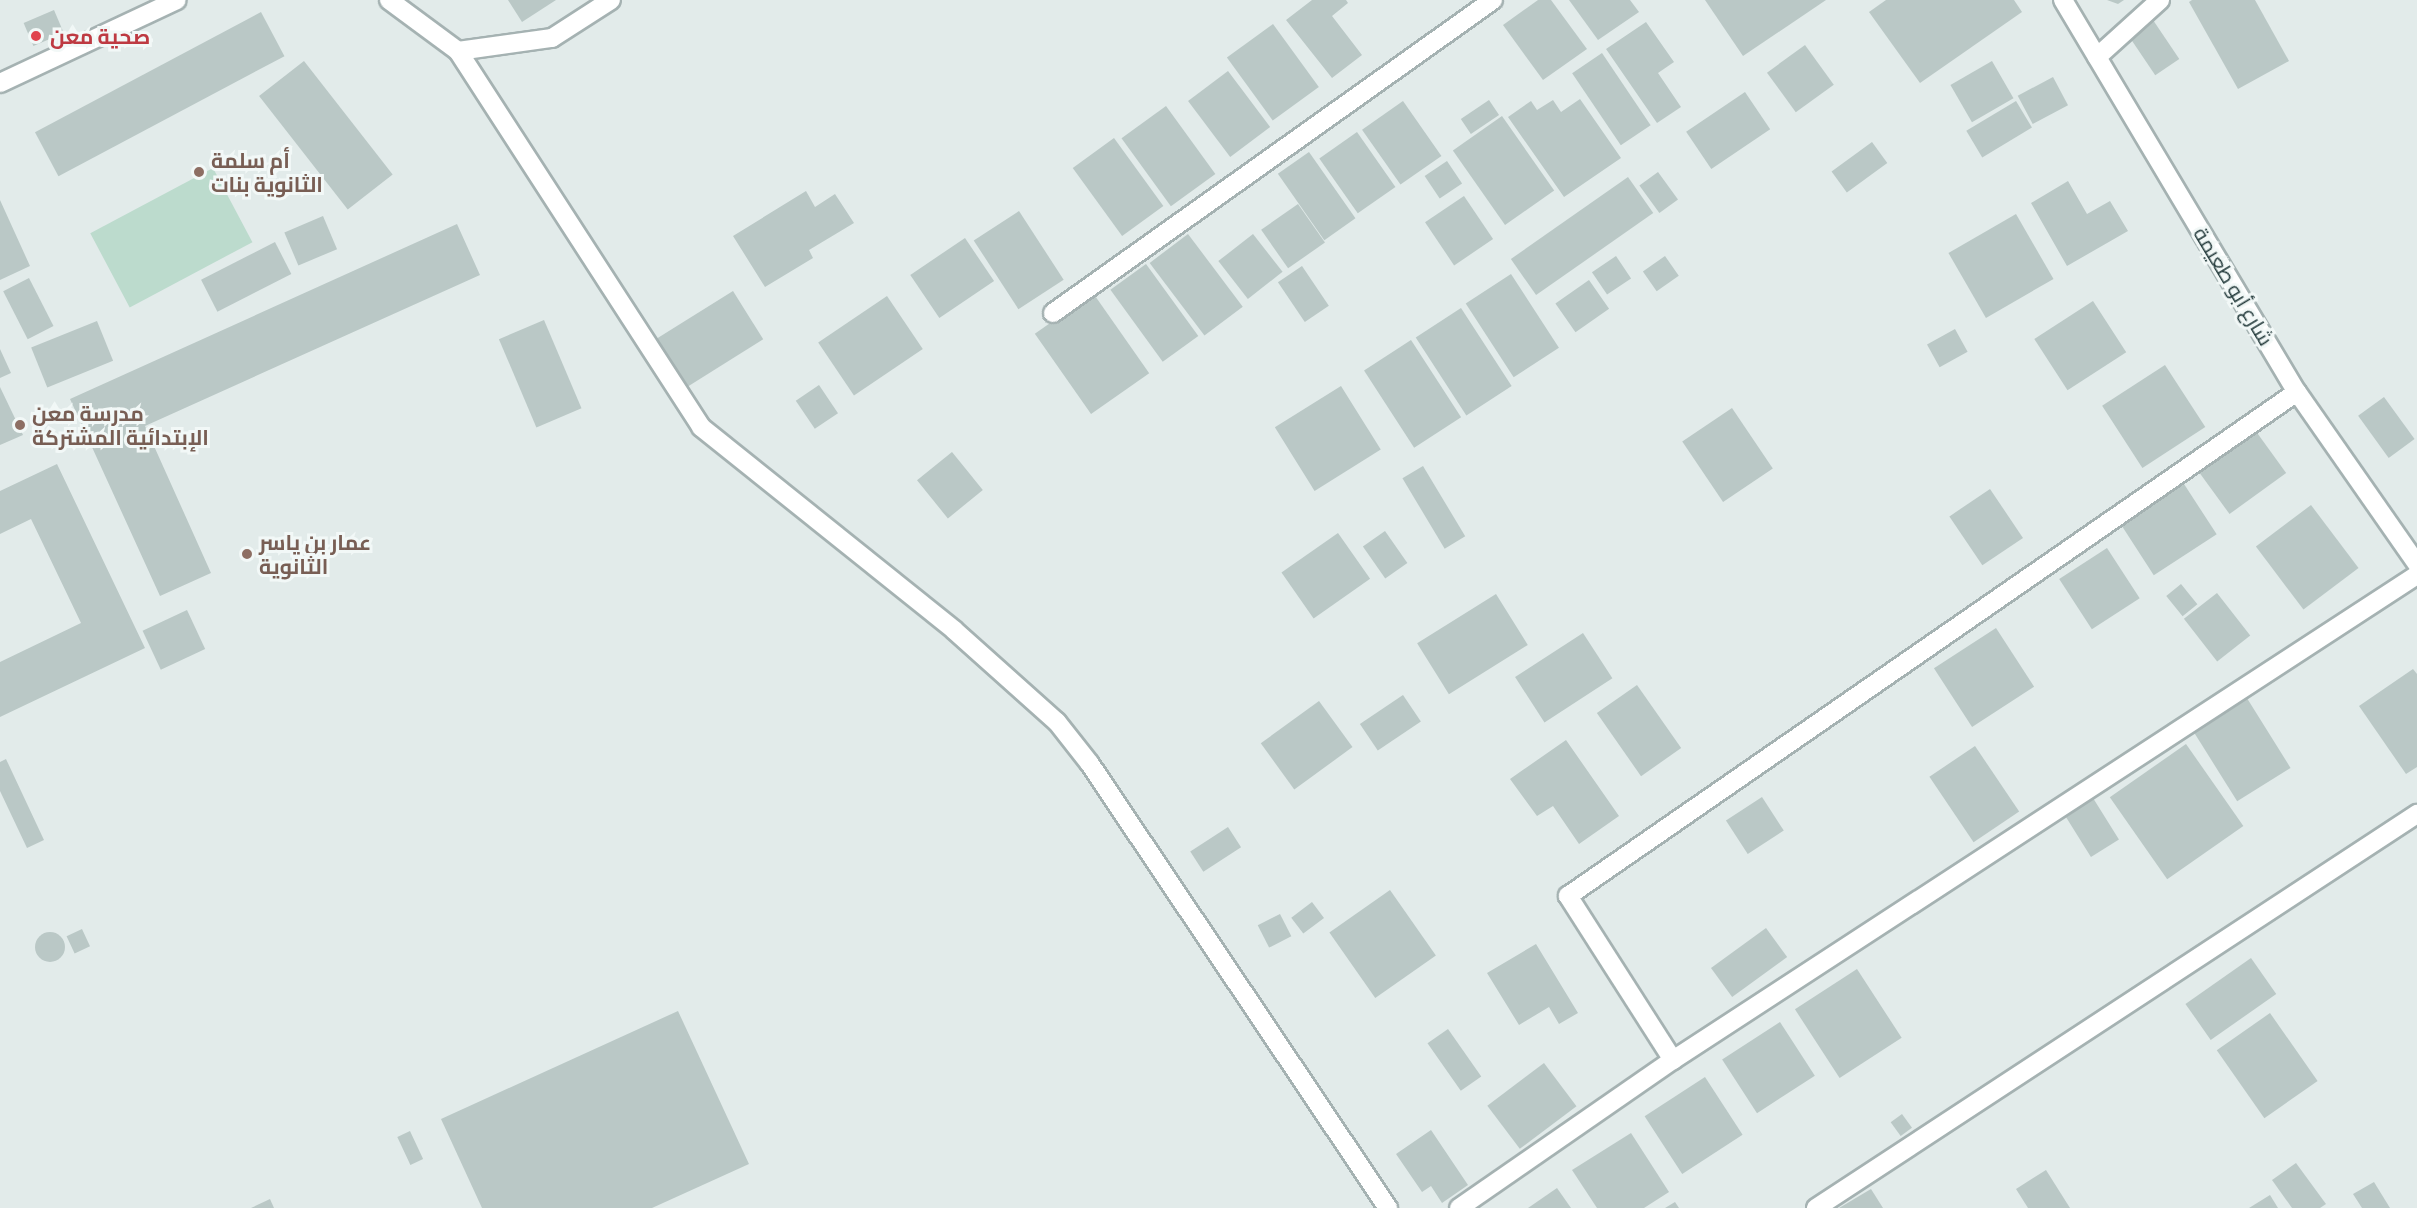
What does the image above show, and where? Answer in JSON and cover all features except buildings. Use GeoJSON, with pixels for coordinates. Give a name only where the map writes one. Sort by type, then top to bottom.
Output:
{"type":"FeatureCollection","features":[{"type":"Feature","properties":{"kind":"street"},"geometry":{"type":"LineString","coordinates":[[0,83],[177,0]]}},
{"type":"Feature","properties":{"kind":"street"},"geometry":{"type":"LineString","coordinates":[[389,0],[458,51],[701,427],[954,630],[1057,722],[1090,765],[1389,1208]]}},
{"type":"Feature","properties":{"kind":"street"},"geometry":{"type":"LineString","coordinates":[[458,51],[552,38],[611,0]]}},
{"type":"Feature","properties":{"kind":"street"},"geometry":{"type":"LineString","coordinates":[[1053,313],[1493,0]]}},
{"type":"Feature","properties":{"kind":"street","name":"شارع أبو طعيمة"},"geometry":{"type":"LineString","coordinates":[[2063,0],[2297,392],[2417,564]]}},
{"type":"Feature","properties":{"kind":"street"},"geometry":{"type":"LineString","coordinates":[[2097,57],[2160,0]]}},
{"type":"Feature","properties":{"kind":"street"},"geometry":{"type":"LineString","coordinates":[[1673,1060],[1568,896],[2297,392]]}},
{"type":"Feature","properties":{"kind":"street"},"geometry":{"type":"LineString","coordinates":[[1459,1208],[1673,1060],[2417,575]]}},
{"type":"Feature","properties":{"kind":"street"},"geometry":{"type":"LineString","coordinates":[[1816,1208],[2417,814]]}},
{"type":"Feature","properties":{"kind":"green space"},"geometry":{"type":"Polygon","coordinates":[[[213,168],[252,242],[130,307],[90,233],[213,168]]]}},
{"type":"Feature","properties":{"kind":"place","name":"صحية معن"},"geometry":{"type":"Point","coordinates":[36,36]}},
{"type":"Feature","properties":{"kind":"place","name":"أم سلمة الثانوية بنات"},"geometry":{"type":"Point","coordinates":[199,172]}},
{"type":"Feature","properties":{"kind":"place","name":"مدرسة معن الإبتدائية المشتركة"},"geometry":{"type":"Point","coordinates":[20,425]}},
{"type":"Feature","properties":{"kind":"place","name":"عمار بن ياسر الثانوية"},"geometry":{"type":"Point","coordinates":[247,554]}}]}
